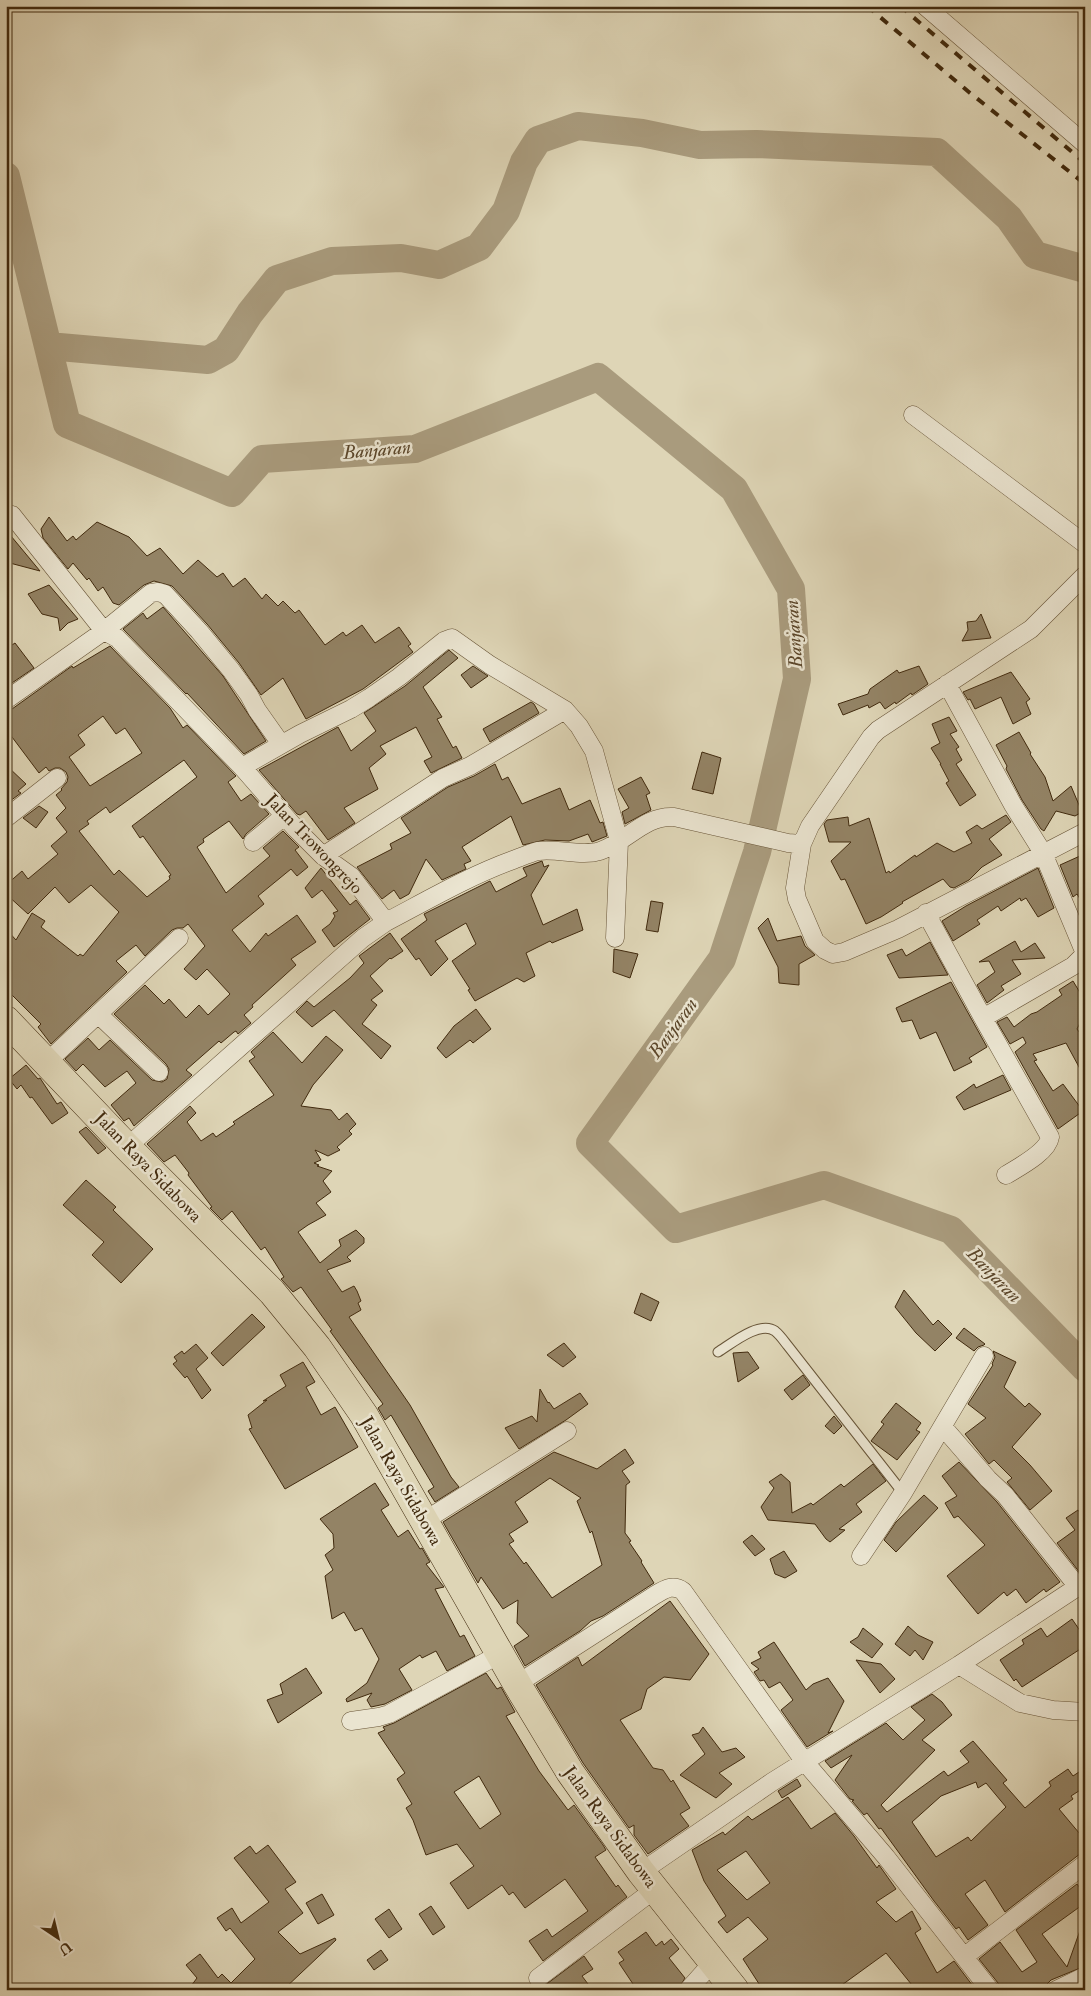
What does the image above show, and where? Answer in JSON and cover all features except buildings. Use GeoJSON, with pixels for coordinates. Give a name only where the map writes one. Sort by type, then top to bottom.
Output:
{"type":"FeatureCollection","features":[{"type":"Feature","properties":{"kind":"highway","name":"Jalan Raya Sidabowa"},"geometry":{"type":"LineString","coordinates":[[6,1020],[126,1147],[272,1292],[297,1320],[357,1404],[566,1767],[648,1881],[735,1990]]}},
{"type":"Feature","properties":{"kind":"street"},"geometry":{"type":"LineString","coordinates":[[925,6],[1085,144]]}},
{"type":"Feature","properties":{"kind":"street"},"geometry":{"type":"LineString","coordinates":[[913,415],[1083,539]]}},
{"type":"Feature","properties":{"kind":"street","name":"Jalan Trowongrejo"},"geometry":{"type":"LineString","coordinates":[[12,515],[104,631],[126,645],[242,767],[284,816],[323,856],[351,876],[386,922]]}},
{"type":"Feature","properties":{"kind":"street"},"geometry":{"type":"LineString","coordinates":[[1085,575],[1031,628],[870,737],[810,826],[795,843],[795,888],[797,899],[815,941],[833,954],[844,952],[898,929],[1085,832]]}},
{"type":"Feature","properties":{"kind":"street"},"geometry":{"type":"LineString","coordinates":[[6,700],[104,631],[151,593],[158,592],[165,594],[231,670],[281,744]]}},
{"type":"Feature","properties":{"kind":"street"},"geometry":{"type":"LineString","coordinates":[[242,767],[281,744],[369,698],[447,638],[452,638],[490,664],[565,710],[579,726],[594,751],[619,841],[615,938]]}},
{"type":"Feature","properties":{"kind":"street"},"geometry":{"type":"LineString","coordinates":[[948,684],[1013,805],[1043,853],[1082,943],[1083,956],[1074,966],[983,1018]]}},
{"type":"Feature","properties":{"kind":"street"},"geometry":{"type":"LineString","coordinates":[[323,856],[443,778],[470,766],[565,710]]}},
{"type":"Feature","properties":{"kind":"street"},"geometry":{"type":"LineString","coordinates":[[6,818],[57,778]]}},
{"type":"Feature","properties":{"kind":"street"},"geometry":{"type":"LineString","coordinates":[[254,842],[284,816]]}},
{"type":"Feature","properties":{"kind":"street"},"geometry":{"type":"LineString","coordinates":[[126,1147],[363,938],[386,922],[477,875],[537,851],[598,852],[619,841],[644,823],[664,816],[795,843]]}},
{"type":"Feature","properties":{"kind":"street"},"geometry":{"type":"LineString","coordinates":[[926,914],[1050,1137],[1049,1144],[1042,1151],[1006,1175]]}},
{"type":"Feature","properties":{"kind":"street"},"geometry":{"type":"LineString","coordinates":[[47,1062],[179,938]]}},
{"type":"Feature","properties":{"kind":"street"},"geometry":{"type":"LineString","coordinates":[[98,1014],[159,1072]]}},
{"type":"Feature","properties":{"kind":"street"},"geometry":{"type":"LineString","coordinates":[[861,1556],[903,1493],[984,1356]]}},
{"type":"Feature","properties":{"kind":"street"},"geometry":{"type":"LineString","coordinates":[[538,1978],[648,1881],[804,1761],[959,1665],[1081,1585],[1005,1495],[988,1479],[943,1427]]}},
{"type":"Feature","properties":{"kind":"street"},"geometry":{"type":"LineString","coordinates":[[424,1521],[567,1431]]}},
{"type":"Feature","properties":{"kind":"street"},"geometry":{"type":"LineString","coordinates":[[517,1684],[665,1589],[676,1587],[683,1591],[804,1761],[886,1858],[990,1990]]}},
{"type":"Feature","properties":{"kind":"street"},"geometry":{"type":"LineString","coordinates":[[352,1721],[388,1714],[500,1654]]}},
{"type":"Feature","properties":{"kind":"street"},"geometry":{"type":"LineString","coordinates":[[959,1665],[1020,1703],[1053,1710],[1085,1712]]}},
{"type":"Feature","properties":{"kind":"street"},"geometry":{"type":"LineString","coordinates":[[965,1956],[1085,1864]]}},
{"type":"Feature","properties":{"kind":"street"},"geometry":{"type":"LineString","coordinates":[[688,1990],[713,1962]]}},
{"type":"Feature","properties":{"kind":"street"},"geometry":{"type":"LineString","coordinates":[[1056,1990],[1085,1976]]}},
{"type":"Feature","properties":{"kind":"lane"},"geometry":{"type":"LineString","coordinates":[[718,1352],[756,1329],[765,1328],[775,1331],[903,1493]]}},
{"type":"Feature","properties":{"kind":"waterway"},"geometry":{"type":"LineString","coordinates":[[48,346],[208,360],[226,350],[250,313],[277,279],[332,261],[401,258],[439,265],[479,247],[506,211],[524,162],[538,140],[578,126],[642,133],[700,145],[756,144],[937,152],[1009,218],[1035,255],[1085,269]]}},
{"type":"Feature","properties":{"kind":"waterway","name":"Banjaran"},"geometry":{"type":"LineString","coordinates":[[6,176],[67,424],[232,493],[262,459],[415,449],[598,377],[734,489],[791,589],[797,679],[757,852],[722,959],[590,1143],[676,1229],[824,1185],[951,1230],[1085,1368]]}},
{"type":"Feature","properties":{"kind":"railway"},"geometry":{"type":"LineString","coordinates":[[867,6],[970,93],[1085,184]]}},
{"type":"Feature","properties":{"kind":"railway"},"geometry":{"type":"LineString","coordinates":[[900,6],[1085,163]]}}]}
